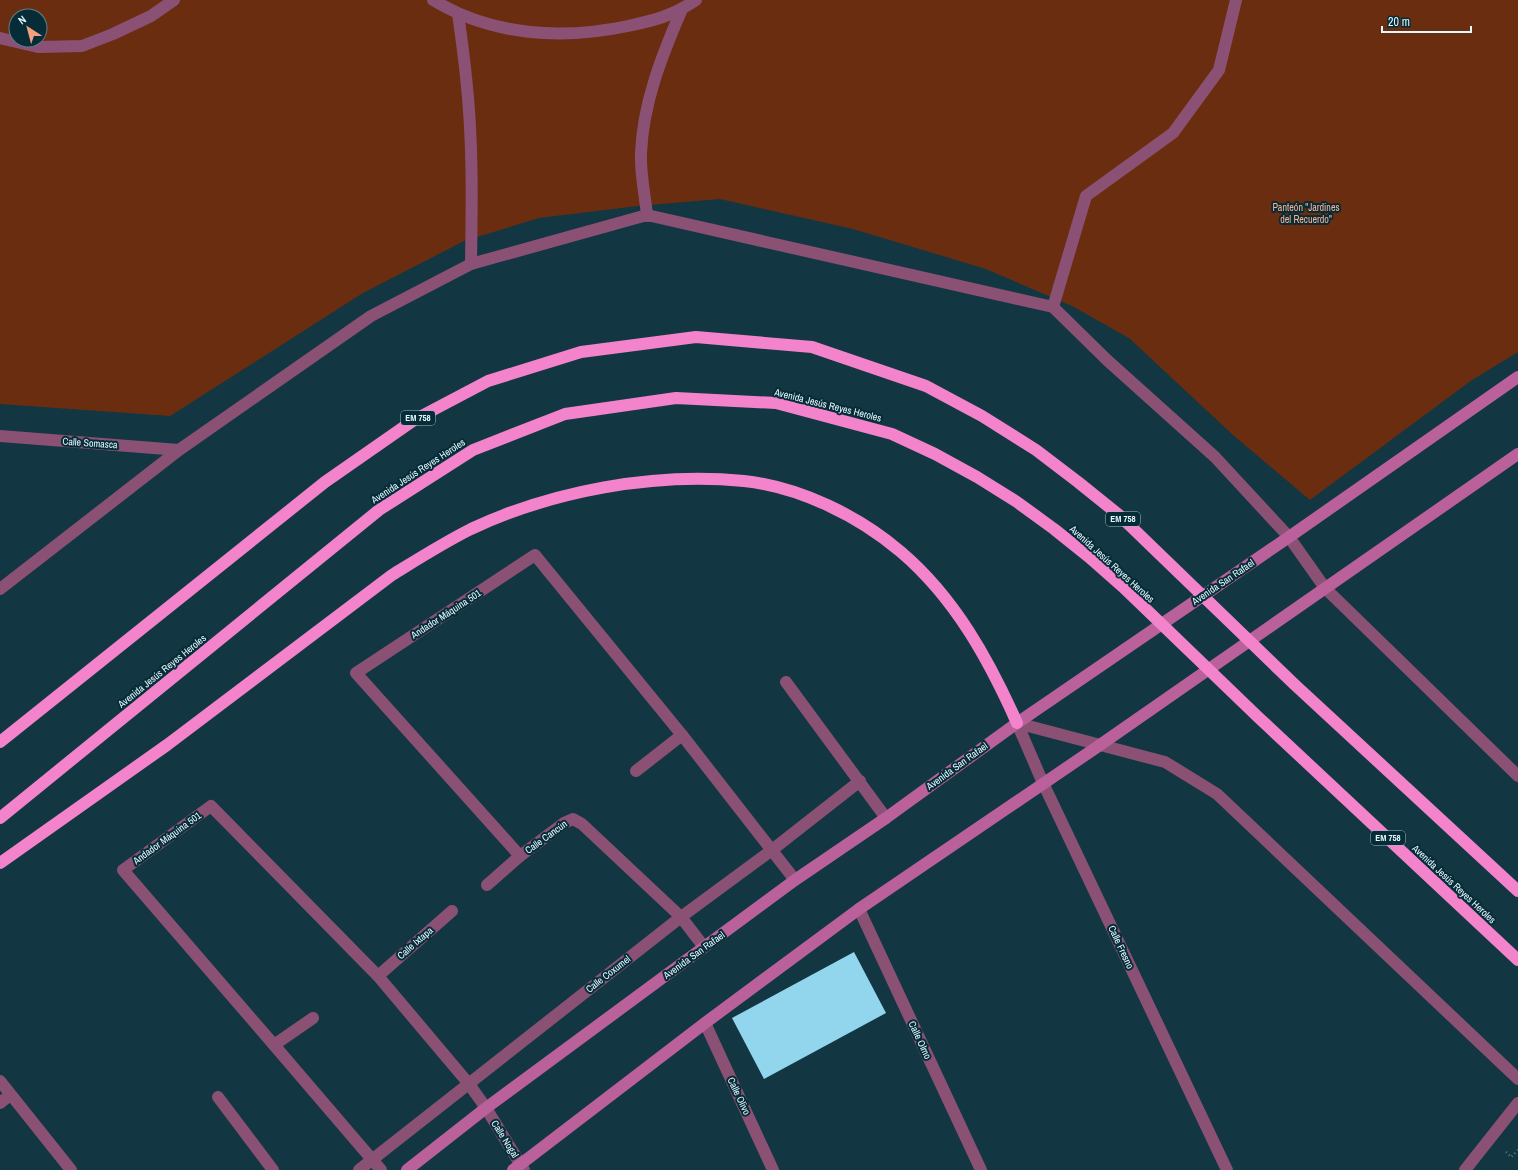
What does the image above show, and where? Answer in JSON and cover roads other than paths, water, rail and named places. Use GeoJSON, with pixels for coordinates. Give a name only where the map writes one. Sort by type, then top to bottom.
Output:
{"type":"FeatureCollection","features":[{"type":"Feature","properties":{"kind":"highway","name":"EM 758"},"geometry":{"type":"LineString","coordinates":[[0,742],[325,482],[414,420],[488,381],[581,352],[696,337],[812,347],[926,386],[982,416],[1036,450],[1078,482],[1119,515],[1294,684],[1518,891]]}},
{"type":"Feature","properties":{"kind":"highway","name":"Avenida Jesús Reyes Heroles"},"geometry":{"type":"LineString","coordinates":[[0,818],[379,510],[473,450],[565,414],[676,398],[776,402],[892,434],[935,454],[977,477],[1017,502],[1054,529],[1123,587],[1258,717],[1518,960]]}},
{"type":"Feature","properties":{"kind":"highway"},"geometry":{"type":"LineString","coordinates":[[0,863],[167,745],[392,575],[471,529],[514,512],[557,498],[603,488],[650,482],[682,480],[745,481],[782,489],[818,501],[851,517],[877,533],[902,552],[924,573],[944,596],[966,626],[985,657],[1002,689],[1017,723]]}},
{"type":"Feature","properties":{"kind":"main road","name":"Avenida San Rafael"},"geometry":{"type":"LineString","coordinates":[[407,1170],[486,1108],[795,880],[886,818],[1017,723],[1289,537],[1518,377]]}},
{"type":"Feature","properties":{"kind":"main road"},"geometry":{"type":"LineString","coordinates":[[519,1168],[705,1023],[859,909],[1516,458]]}},
{"type":"Feature","properties":{"kind":"street"},"geometry":{"type":"LineString","coordinates":[[0,38],[38,47],[82,46],[113,34],[151,16],[174,0]]}},
{"type":"Feature","properties":{"kind":"street"},"geometry":{"type":"LineString","coordinates":[[433,0],[458,14],[494,26],[518,31],[558,34],[609,30],[663,18],[682,10],[696,0]]}},
{"type":"Feature","properties":{"kind":"street"},"geometry":{"type":"LineString","coordinates":[[1053,307],[1086,196],[1173,133],[1218,70],[1236,0]]}},
{"type":"Feature","properties":{"kind":"street"},"geometry":{"type":"LineString","coordinates":[[647,215],[641,155],[643,124],[653,85],[664,53],[682,10]]}},
{"type":"Feature","properties":{"kind":"street"},"geometry":{"type":"LineString","coordinates":[[458,14],[467,78],[472,206],[471,264]]}},
{"type":"Feature","properties":{"kind":"street"},"geometry":{"type":"LineString","coordinates":[[0,589],[179,450],[371,316],[471,264],[647,215],[1053,307],[1107,360],[1215,457],[1289,537],[1325,588],[1518,776]]}},
{"type":"Feature","properties":{"kind":"street","name":"Calle Somasca"},"geometry":{"type":"LineString","coordinates":[[0,436],[179,450]]}},
{"type":"Feature","properties":{"kind":"street","name":"Andador Máquina 501"},"geometry":{"type":"LineString","coordinates":[[520,856],[356,673],[535,555],[682,734]]}},
{"type":"Feature","properties":{"kind":"street"},"geometry":{"type":"LineString","coordinates":[[786,682],[886,818]]}},
{"type":"Feature","properties":{"kind":"street"},"geometry":{"type":"LineString","coordinates":[[1017,723],[1165,762],[1217,794],[1518,1079]]}},
{"type":"Feature","properties":{"kind":"street","name":"Calle Fresno"},"geometry":{"type":"LineString","coordinates":[[1017,723],[1043,783],[1227,1170]]}},
{"type":"Feature","properties":{"kind":"street"},"geometry":{"type":"LineString","coordinates":[[636,771],[682,734],[795,880]]}},
{"type":"Feature","properties":{"kind":"street","name":"Calle Coxumel"},"geometry":{"type":"LineString","coordinates":[[359,1170],[681,917],[772,850],[860,781]]}},
{"type":"Feature","properties":{"kind":"street","name":"Andador Máquina 501"},"geometry":{"type":"LineString","coordinates":[[211,806],[123,870],[274,1045]]}},
{"type":"Feature","properties":{"kind":"street","name":"Calle Nogal"},"geometry":{"type":"LineString","coordinates":[[211,806],[378,976],[469,1084],[486,1108],[519,1168]]}},
{"type":"Feature","properties":{"kind":"street","name":"Calle Cancún"},"geometry":{"type":"LineString","coordinates":[[520,856],[564,822],[573,819],[582,824],[681,917]]}},
{"type":"Feature","properties":{"kind":"street"},"geometry":{"type":"LineString","coordinates":[[487,885],[520,856]]}},
{"type":"Feature","properties":{"kind":"street","name":"Calle Olmo"},"geometry":{"type":"LineString","coordinates":[[859,909],[981,1170]]}},
{"type":"Feature","properties":{"kind":"street","name":"Calle Ixtapa"},"geometry":{"type":"LineString","coordinates":[[378,976],[452,911]]}},
{"type":"Feature","properties":{"kind":"street"},"geometry":{"type":"LineString","coordinates":[[681,917],[704,947]]}},
{"type":"Feature","properties":{"kind":"street"},"geometry":{"type":"LineString","coordinates":[[313,1018],[274,1045],[381,1170]]}},
{"type":"Feature","properties":{"kind":"street","name":"Calle Olivo"},"geometry":{"type":"LineString","coordinates":[[705,1023],[773,1170]]}},
{"type":"Feature","properties":{"kind":"street"},"geometry":{"type":"LineString","coordinates":[[0,1081],[71,1170]]}},
{"type":"Feature","properties":{"kind":"street"},"geometry":{"type":"LineString","coordinates":[[0,1103],[10,1095]]}},
{"type":"Feature","properties":{"kind":"street"},"geometry":{"type":"LineString","coordinates":[[218,1097],[273,1170]]}},
{"type":"Feature","properties":{"kind":"street"},"geometry":{"type":"LineString","coordinates":[[1466,1170],[1518,1104]]}},
{"type":"Feature","properties":{"kind":"park label","name":"Panteón \"Jardines del Recuerdo\""},"geometry":{"type":"Point","coordinates":[1306,212]}}]}
